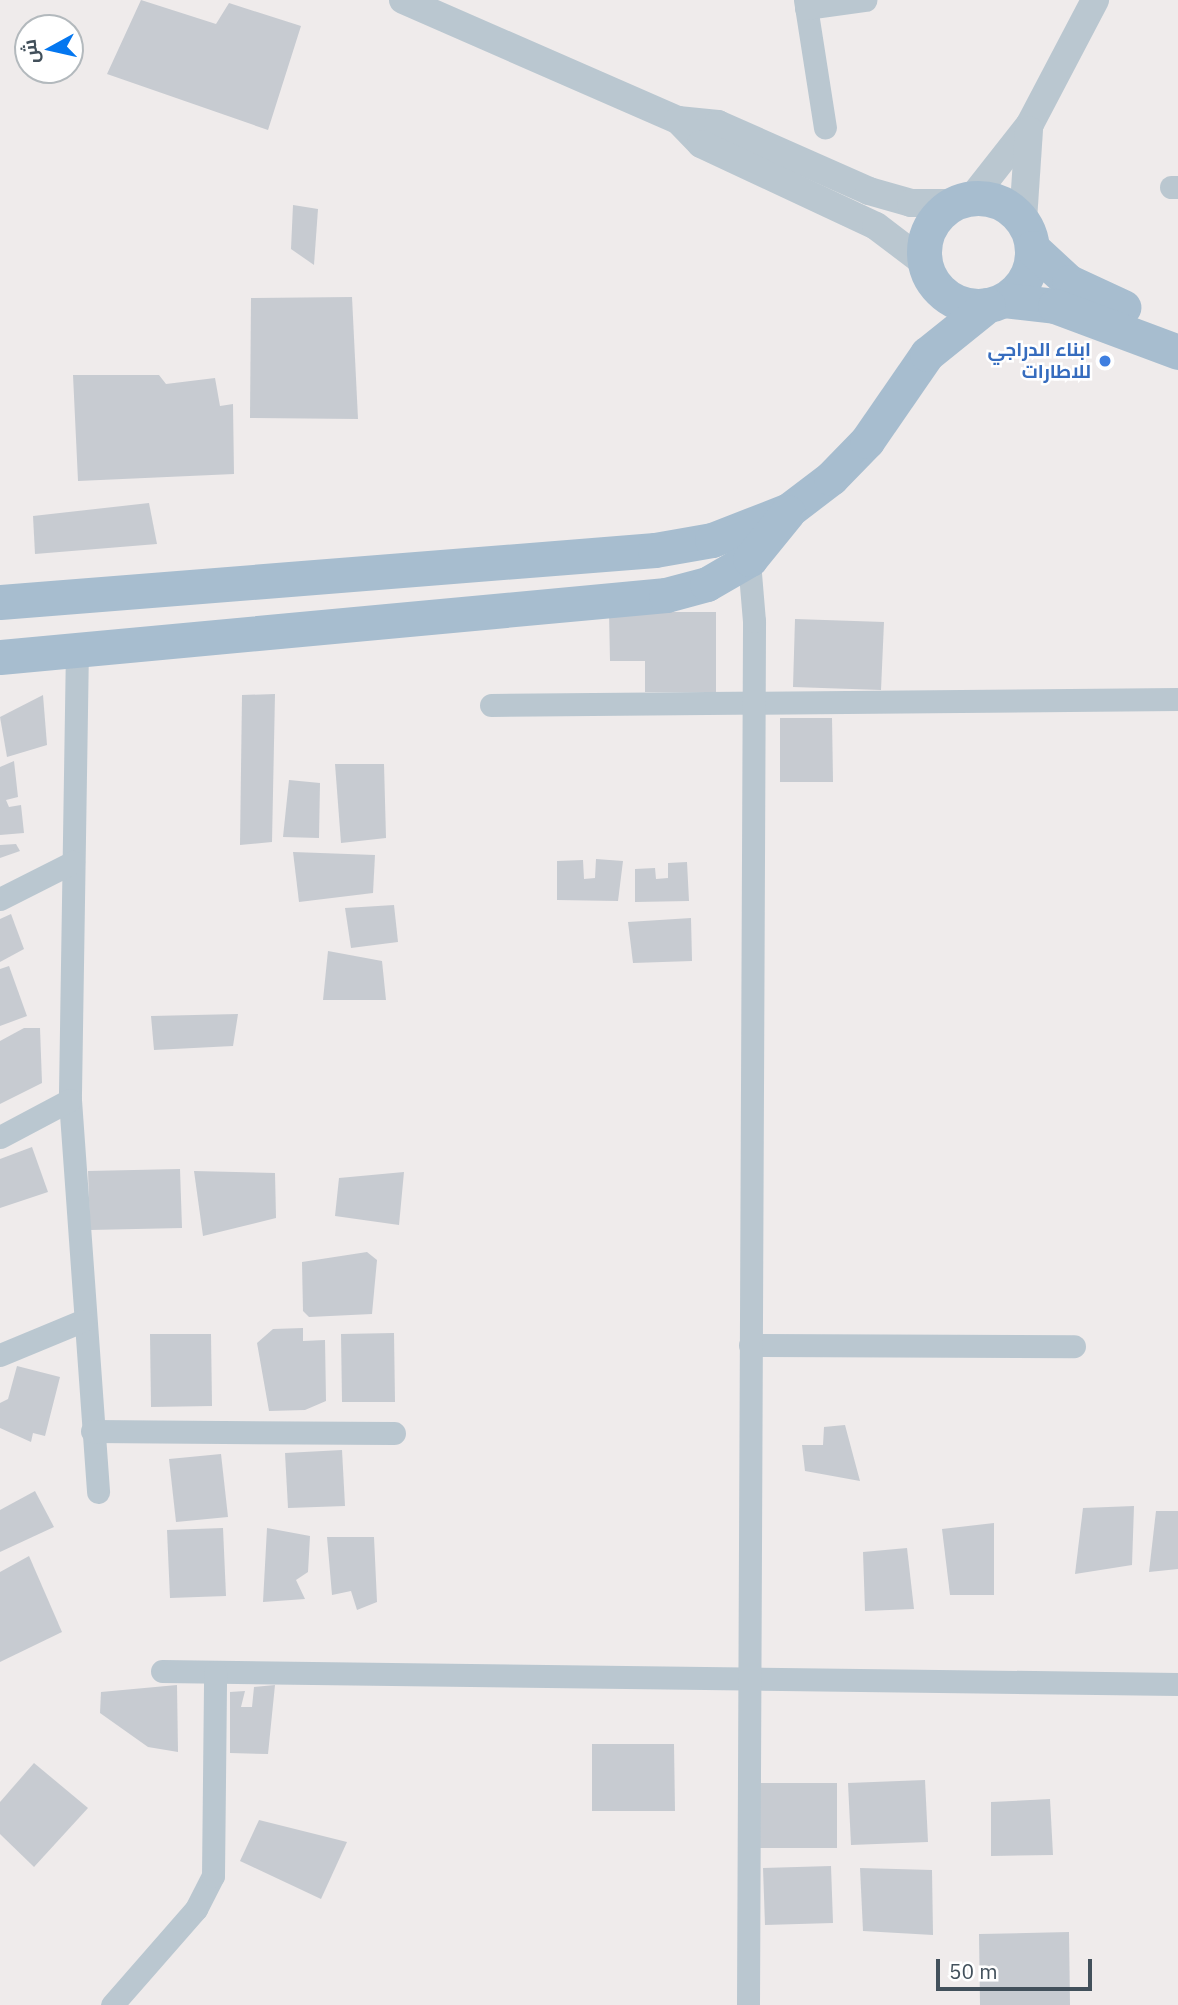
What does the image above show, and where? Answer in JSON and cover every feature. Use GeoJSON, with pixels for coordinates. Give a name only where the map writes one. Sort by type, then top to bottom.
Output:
{"type":"FeatureCollection","features":[{"type":"Feature","properties":{"kind":"main road"},"geometry":{"type":"LineString","coordinates":[[927,354],[933,222],[964,200],[1000,202],[1028,234],[1086,291],[1178,329]]}},
{"type":"Feature","properties":{"kind":"main road"},"geometry":{"type":"LineString","coordinates":[[0,657],[77,647],[666,595],[707,584],[747,544],[867,441],[927,354],[1026,278],[1028,234]]}},
{"type":"Feature","properties":{"kind":"main road"},"geometry":{"type":"LineString","coordinates":[[930,273],[957,302],[1055,306],[1178,352]]}},
{"type":"Feature","properties":{"kind":"main road"},"geometry":{"type":"LineString","coordinates":[[0,602],[747,544]]}},
{"type":"Feature","properties":{"kind":"street"},"geometry":{"type":"LineString","coordinates":[[403,0],[678,120],[718,124],[889,198],[964,200],[1030,124],[1096,0]]}},
{"type":"Feature","properties":{"kind":"street"},"geometry":{"type":"LineString","coordinates":[[825,127],[806,4],[866,0]]}},
{"type":"Feature","properties":{"kind":"street"},"geometry":{"type":"LineString","coordinates":[[678,120],[701,144],[876,226],[930,273]]}},
{"type":"Feature","properties":{"kind":"street"},"geometry":{"type":"LineString","coordinates":[[1028,234],[1030,124]]}},
{"type":"Feature","properties":{"kind":"street"},"geometry":{"type":"LineString","coordinates":[[747,544],[753,702],[748,2005]]}},
{"type":"Feature","properties":{"kind":"street"},"geometry":{"type":"LineString","coordinates":[[77,647],[70,1100],[82,1321],[98,1492]]}},
{"type":"Feature","properties":{"kind":"street"},"geometry":{"type":"LineString","coordinates":[[491,705],[1178,699]]}},
{"type":"Feature","properties":{"kind":"street"},"geometry":{"type":"LineString","coordinates":[[0,899],[73,862]]}},
{"type":"Feature","properties":{"kind":"street"},"geometry":{"type":"LineString","coordinates":[[0,1136],[70,1100]]}},
{"type":"Feature","properties":{"kind":"street"},"geometry":{"type":"LineString","coordinates":[[0,1355],[82,1321]]}},
{"type":"Feature","properties":{"kind":"street"},"geometry":{"type":"LineString","coordinates":[[750,1345],[1074,1346]]}},
{"type":"Feature","properties":{"kind":"street"},"geometry":{"type":"LineString","coordinates":[[92,1431],[394,1433]]}},
{"type":"Feature","properties":{"kind":"street"},"geometry":{"type":"LineString","coordinates":[[162,1671],[1178,1685]]}},
{"type":"Feature","properties":{"kind":"street"},"geometry":{"type":"LineString","coordinates":[[111,2005],[196,1909],[213,1876],[215,1672]]}},
{"type":"Feature","properties":{"kind":"building"},"geometry":{"type":"Polygon","coordinates":[[[141,0],[216,24],[229,3],[301,26],[268,130],[107,74],[141,0]]]}},
{"type":"Feature","properties":{"kind":"building"},"geometry":{"type":"Polygon","coordinates":[[[293,205],[318,209],[314,265],[291,249],[293,205]]]}},
{"type":"Feature","properties":{"kind":"building"},"geometry":{"type":"Polygon","coordinates":[[[352,297],[358,419],[250,418],[251,298],[352,297]]]}},
{"type":"Feature","properties":{"kind":"building"},"geometry":{"type":"Polygon","coordinates":[[[73,375],[159,375],[166,384],[215,378],[220,406],[233,404],[234,474],[78,481],[73,375]]]}},
{"type":"Feature","properties":{"kind":"building"},"geometry":{"type":"Polygon","coordinates":[[[149,503],[157,544],[35,554],[33,516],[149,503]]]}},
{"type":"Feature","properties":{"kind":"building"},"geometry":{"type":"Polygon","coordinates":[[[609,612],[716,612],[716,692],[645,692],[645,661],[610,661],[609,612]]]}},
{"type":"Feature","properties":{"kind":"building"},"geometry":{"type":"Polygon","coordinates":[[[795,619],[884,622],[881,690],[793,687],[795,619]]]}},
{"type":"Feature","properties":{"kind":"building"},"geometry":{"type":"Polygon","coordinates":[[[275,694],[272,842],[240,845],[242,695],[275,694]]]}},
{"type":"Feature","properties":{"kind":"building"},"geometry":{"type":"Polygon","coordinates":[[[43,695],[47,745],[7,757],[0,717],[43,695]]]}},
{"type":"Feature","properties":{"kind":"building"},"geometry":{"type":"Polygon","coordinates":[[[780,718],[832,718],[833,782],[780,782],[780,718]]]}},
{"type":"Feature","properties":{"kind":"building"},"geometry":{"type":"Polygon","coordinates":[[[14,761],[18,797],[6,800],[9,807],[21,805],[24,833],[0,835],[0,767],[14,761]]]}},
{"type":"Feature","properties":{"kind":"building"},"geometry":{"type":"Polygon","coordinates":[[[335,764],[384,764],[386,838],[341,843],[335,764]]]}},
{"type":"Feature","properties":{"kind":"building"},"geometry":{"type":"Polygon","coordinates":[[[289,780],[320,783],[319,838],[283,837],[289,780]]]}},
{"type":"Feature","properties":{"kind":"building"},"geometry":{"type":"Polygon","coordinates":[[[16,844],[20,851],[0,858],[0,845],[16,844]]]}},
{"type":"Feature","properties":{"kind":"building"},"geometry":{"type":"Polygon","coordinates":[[[293,852],[375,855],[373,893],[299,902],[293,852]]]}},
{"type":"Feature","properties":{"kind":"building"},"geometry":{"type":"Polygon","coordinates":[[[596,859],[623,861],[618,901],[557,900],[557,861],[583,860],[584,879],[595,878],[596,859]]]}},
{"type":"Feature","properties":{"kind":"building"},"geometry":{"type":"Polygon","coordinates":[[[687,862],[689,901],[635,902],[635,869],[655,868],[656,879],[668,878],[668,863],[687,862]]]}},
{"type":"Feature","properties":{"kind":"building"},"geometry":{"type":"Polygon","coordinates":[[[394,905],[398,942],[351,948],[345,908],[394,905]]]}},
{"type":"Feature","properties":{"kind":"building"},"geometry":{"type":"Polygon","coordinates":[[[11,914],[24,949],[0,962],[0,919],[11,914]]]}},
{"type":"Feature","properties":{"kind":"building"},"geometry":{"type":"Polygon","coordinates":[[[691,918],[692,961],[633,963],[628,922],[691,918]]]}},
{"type":"Feature","properties":{"kind":"building"},"geometry":{"type":"Polygon","coordinates":[[[328,951],[382,961],[386,1000],[323,1000],[328,951]]]}},
{"type":"Feature","properties":{"kind":"building"},"geometry":{"type":"Polygon","coordinates":[[[9,966],[27,1016],[0,1026],[0,969],[9,966]]]}},
{"type":"Feature","properties":{"kind":"building"},"geometry":{"type":"Polygon","coordinates":[[[238,1014],[233,1046],[154,1050],[151,1016],[238,1014]]]}},
{"type":"Feature","properties":{"kind":"building"},"geometry":{"type":"Polygon","coordinates":[[[24,1028],[40,1028],[42,1083],[0,1104],[0,1041],[24,1028]]]}},
{"type":"Feature","properties":{"kind":"building"},"geometry":{"type":"Polygon","coordinates":[[[32,1147],[48,1192],[0,1208],[0,1159],[32,1147]]]}},
{"type":"Feature","properties":{"kind":"building"},"geometry":{"type":"Polygon","coordinates":[[[180,1169],[182,1228],[90,1230],[88,1171],[180,1169]]]}},
{"type":"Feature","properties":{"kind":"building"},"geometry":{"type":"Polygon","coordinates":[[[194,1171],[275,1173],[276,1218],[203,1236],[194,1171]]]}},
{"type":"Feature","properties":{"kind":"building"},"geometry":{"type":"Polygon","coordinates":[[[404,1172],[399,1225],[335,1216],[339,1178],[404,1172]]]}},
{"type":"Feature","properties":{"kind":"building"},"geometry":{"type":"Polygon","coordinates":[[[367,1252],[377,1260],[372,1314],[309,1317],[303,1311],[302,1262],[367,1252]]]}},
{"type":"Feature","properties":{"kind":"building"},"geometry":{"type":"Polygon","coordinates":[[[303,1328],[303,1341],[325,1340],[326,1401],[305,1410],[269,1411],[257,1343],[273,1329],[303,1328]]]}},
{"type":"Feature","properties":{"kind":"building"},"geometry":{"type":"Polygon","coordinates":[[[394,1333],[395,1402],[342,1402],[341,1334],[394,1333]]]}},
{"type":"Feature","properties":{"kind":"building"},"geometry":{"type":"Polygon","coordinates":[[[150,1334],[211,1334],[212,1406],[151,1407],[150,1334]]]}},
{"type":"Feature","properties":{"kind":"building"},"geometry":{"type":"Polygon","coordinates":[[[17,1366],[60,1377],[45,1436],[33,1433],[31,1442],[0,1428],[0,1403],[8,1399],[17,1366]]]}},
{"type":"Feature","properties":{"kind":"building"},"geometry":{"type":"Polygon","coordinates":[[[845,1425],[860,1481],[805,1471],[802,1445],[823,1445],[824,1427],[845,1425]]]}},
{"type":"Feature","properties":{"kind":"building"},"geometry":{"type":"Polygon","coordinates":[[[342,1450],[345,1506],[288,1508],[285,1453],[342,1450]]]}},
{"type":"Feature","properties":{"kind":"building"},"geometry":{"type":"Polygon","coordinates":[[[221,1454],[228,1517],[176,1522],[169,1459],[221,1454]]]}},
{"type":"Feature","properties":{"kind":"building"},"geometry":{"type":"Polygon","coordinates":[[[35,1491],[54,1527],[0,1552],[0,1510],[35,1491]]]}},
{"type":"Feature","properties":{"kind":"building"},"geometry":{"type":"Polygon","coordinates":[[[1134,1506],[1132,1565],[1075,1574],[1083,1508],[1134,1506]]]}},
{"type":"Feature","properties":{"kind":"building"},"geometry":{"type":"Polygon","coordinates":[[[1156,1511],[1178,1511],[1178,1569],[1149,1572],[1156,1511]]]}},
{"type":"Feature","properties":{"kind":"building"},"geometry":{"type":"Polygon","coordinates":[[[994,1523],[994,1595],[950,1595],[942,1529],[994,1523]]]}},
{"type":"Feature","properties":{"kind":"building"},"geometry":{"type":"Polygon","coordinates":[[[223,1528],[226,1596],[170,1598],[167,1530],[223,1528]]]}},
{"type":"Feature","properties":{"kind":"building"},"geometry":{"type":"Polygon","coordinates":[[[267,1528],[310,1536],[308,1572],[296,1580],[305,1599],[263,1602],[267,1528]]]}},
{"type":"Feature","properties":{"kind":"building"},"geometry":{"type":"Polygon","coordinates":[[[327,1537],[374,1537],[377,1602],[357,1610],[351,1591],[332,1595],[327,1537]]]}},
{"type":"Feature","properties":{"kind":"building"},"geometry":{"type":"Polygon","coordinates":[[[907,1548],[914,1609],[865,1611],[863,1552],[907,1548]]]}},
{"type":"Feature","properties":{"kind":"building"},"geometry":{"type":"Polygon","coordinates":[[[29,1556],[62,1632],[0,1662],[0,1572],[29,1556]]]}},
{"type":"Feature","properties":{"kind":"building"},"geometry":{"type":"Polygon","coordinates":[[[177,1685],[178,1752],[148,1747],[100,1713],[101,1692],[177,1685]]]}},
{"type":"Feature","properties":{"kind":"building"},"geometry":{"type":"Polygon","coordinates":[[[275,1685],[268,1754],[230,1753],[230,1692],[245,1691],[241,1707],[252,1707],[254,1687],[275,1685]]]}},
{"type":"Feature","properties":{"kind":"building"},"geometry":{"type":"Polygon","coordinates":[[[592,1744],[674,1744],[675,1811],[592,1811],[592,1744]]]}},
{"type":"Feature","properties":{"kind":"building"},"geometry":{"type":"Polygon","coordinates":[[[34,1763],[88,1808],[34,1867],[0,1834],[0,1802],[34,1763]]]}},
{"type":"Feature","properties":{"kind":"building"},"geometry":{"type":"Polygon","coordinates":[[[925,1780],[928,1842],[851,1845],[848,1783],[925,1780]]]}},
{"type":"Feature","properties":{"kind":"building"},"geometry":{"type":"Polygon","coordinates":[[[760,1783],[837,1783],[837,1848],[760,1848],[760,1783]]]}},
{"type":"Feature","properties":{"kind":"building"},"geometry":{"type":"Polygon","coordinates":[[[1050,1799],[1053,1855],[991,1856],[991,1802],[1050,1799]]]}},
{"type":"Feature","properties":{"kind":"building"},"geometry":{"type":"Polygon","coordinates":[[[259,1820],[347,1842],[321,1899],[240,1861],[259,1820]]]}},
{"type":"Feature","properties":{"kind":"building"},"geometry":{"type":"Polygon","coordinates":[[[831,1866],[833,1923],[765,1925],[763,1868],[831,1866]]]}},
{"type":"Feature","properties":{"kind":"building"},"geometry":{"type":"Polygon","coordinates":[[[860,1868],[932,1870],[933,1935],[863,1931],[860,1868]]]}},
{"type":"Feature","properties":{"kind":"building"},"geometry":{"type":"Polygon","coordinates":[[[1069,1932],[1070,2005],[980,2005],[979,1934],[1069,1932]]]}},
{"type":"Feature","properties":{"kind":"place","name":"ابناء الدراجي للاطارات"},"geometry":{"type":"Point","coordinates":[1105,361]}}]}
